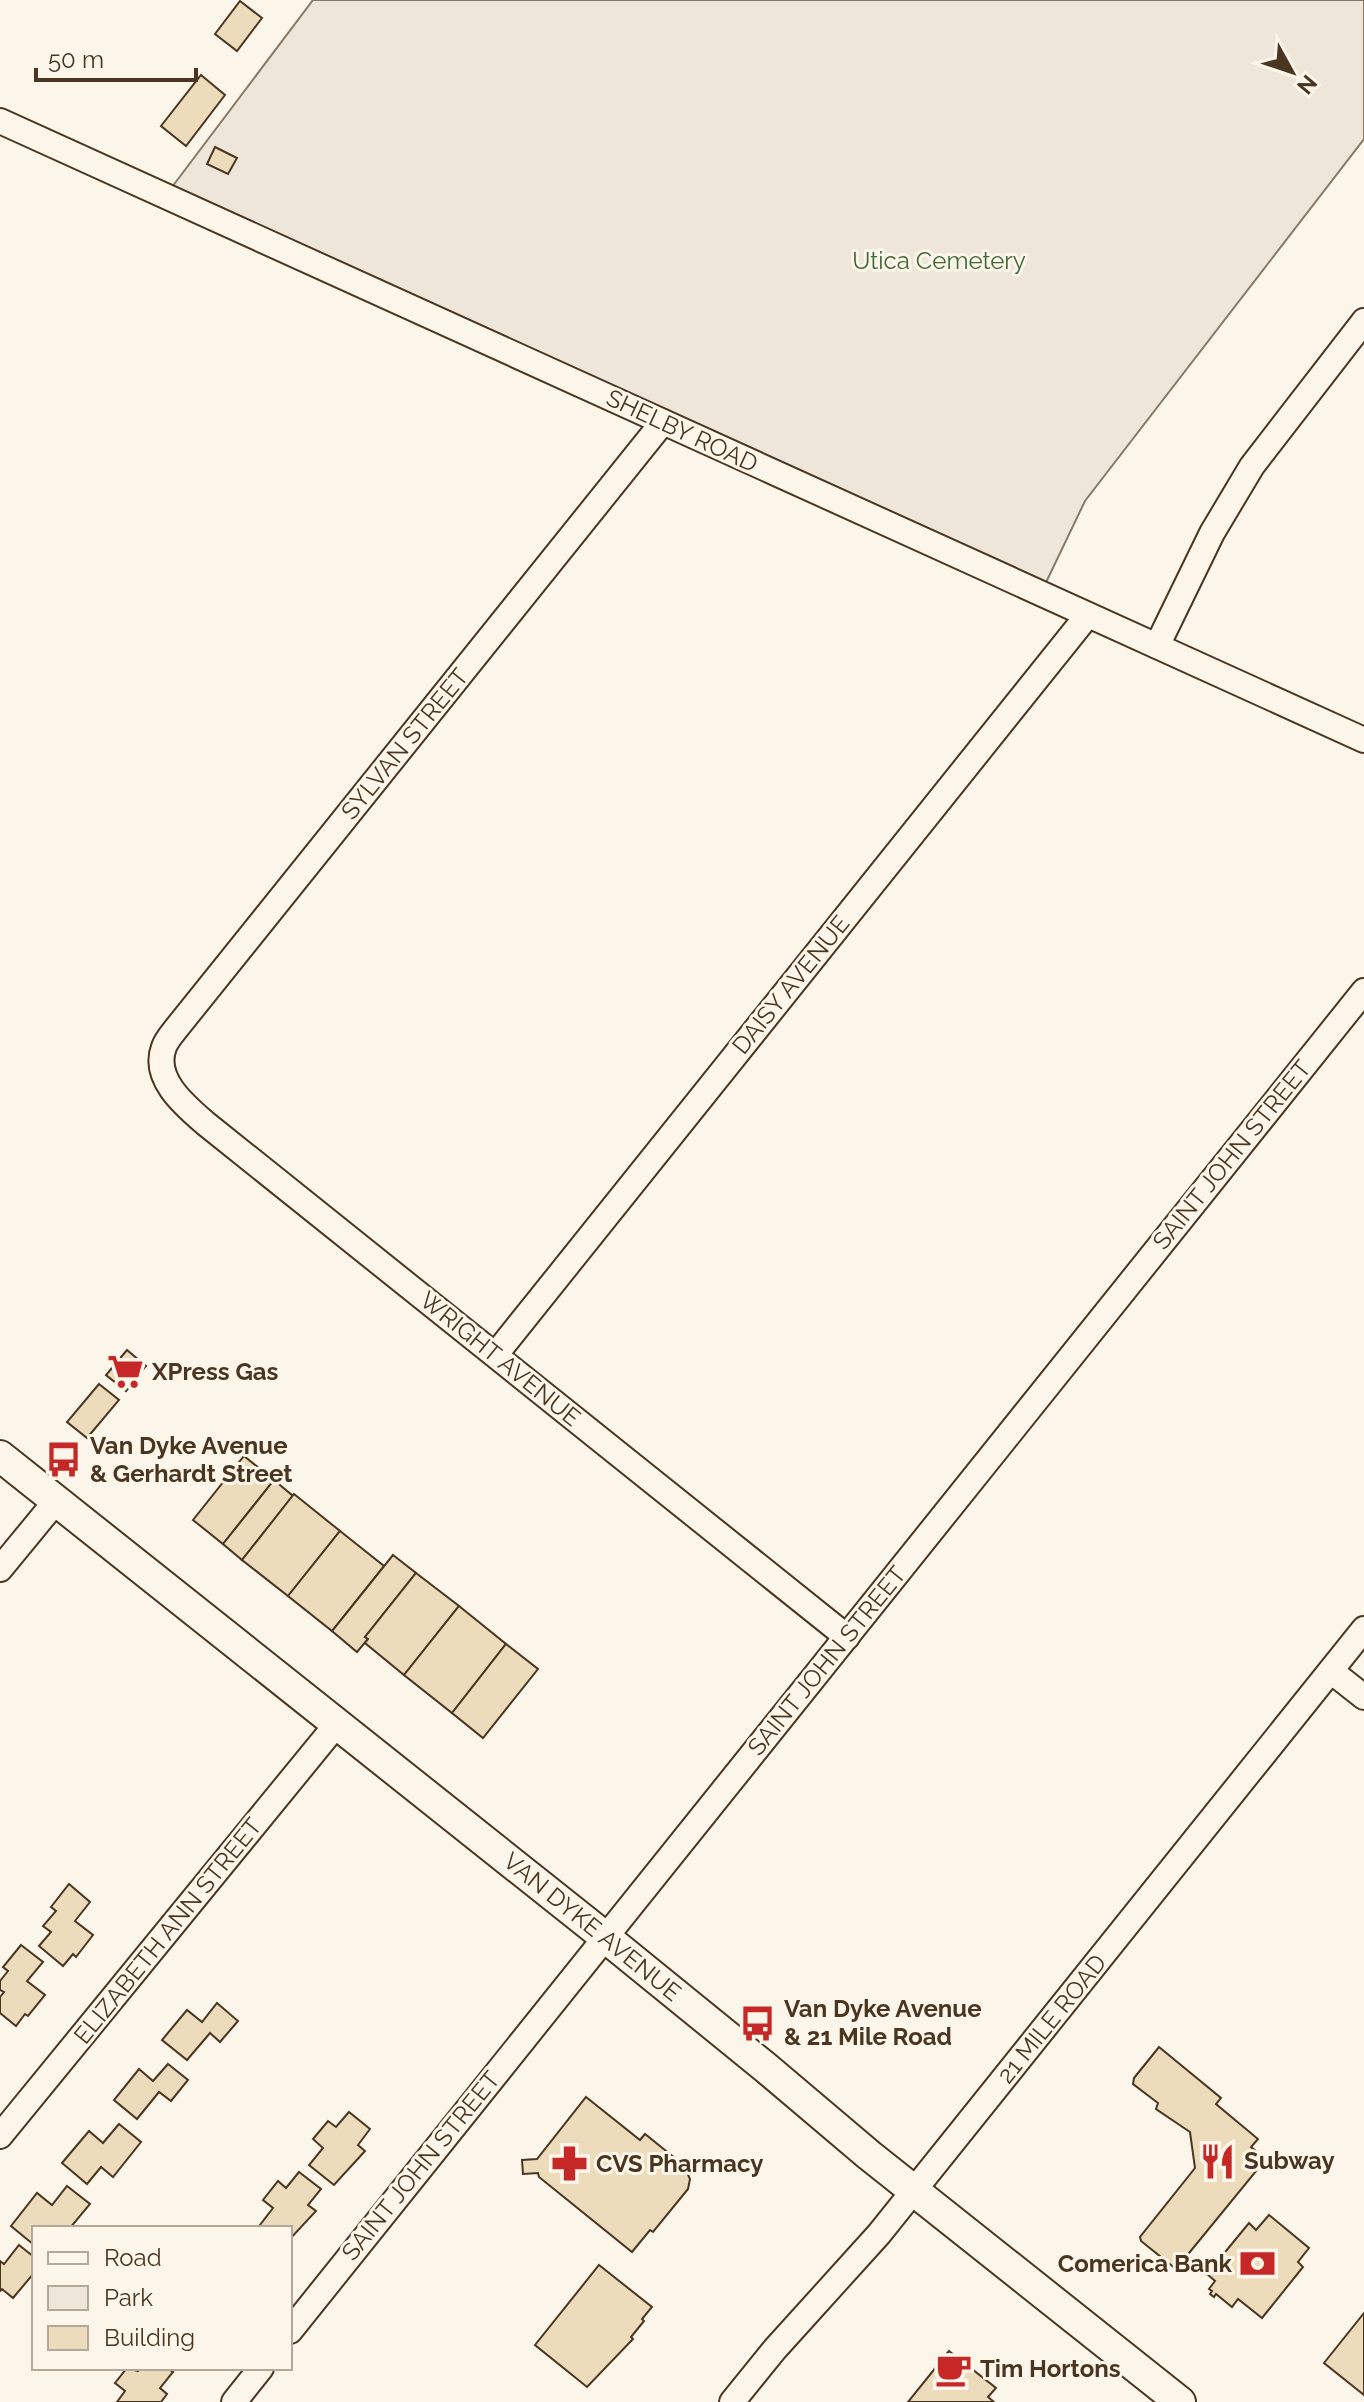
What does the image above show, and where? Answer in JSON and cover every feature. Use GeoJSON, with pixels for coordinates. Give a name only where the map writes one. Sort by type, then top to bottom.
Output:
{"type":"FeatureCollection","features":[{"type":"Feature","properties":{"kind":"main road","name":"VAN DYKE AVENUE"},"geometry":{"type":"LineString","coordinates":[[0,1456],[605,1937],[914,2191],[1180,2402]]}},
{"type":"Feature","properties":{"kind":"street","name":"SHELBY ROAD"},"geometry":{"type":"LineString","coordinates":[[0,121],[1364,740]]}},
{"type":"Feature","properties":{"kind":"street"},"geometry":{"type":"LineString","coordinates":[[1157,646],[1212,533],[1252,466],[1364,321]]}},
{"type":"Feature","properties":{"kind":"street","name":"SYLVAN STREET"},"geometry":{"type":"LineString","coordinates":[[163,1072],[164,1047],[175,1030],[663,422]]}},
{"type":"Feature","properties":{"kind":"street","name":"DAISY AVENUE"},"geometry":{"type":"LineString","coordinates":[[496,1354],[1087,616]]}},
{"type":"Feature","properties":{"kind":"street","name":"SAINT JOHN STREET"},"geometry":{"type":"LineString","coordinates":[[292,2328],[1364,991]]}},
{"type":"Feature","properties":{"kind":"street","name":"WRIGHT AVENUE"},"geometry":{"type":"LineString","coordinates":[[163,1072],[185,1105],[205,1123],[847,1637]]}},
{"type":"Feature","properties":{"kind":"street"},"geometry":{"type":"LineString","coordinates":[[0,1569],[56,1501]]}},
{"type":"Feature","properties":{"kind":"street","name":"21 MILE ROAD"},"geometry":{"type":"LineString","coordinates":[[732,2402],[775,2349],[879,2234],[1364,1629]]}},
{"type":"Feature","properties":{"kind":"street"},"geometry":{"type":"LineString","coordinates":[[1331,1671],[1364,1697]]}},
{"type":"Feature","properties":{"kind":"street","name":"ELIZABETH ANN STREET"},"geometry":{"type":"LineString","coordinates":[[0,2136],[336,1725]]}},
{"type":"Feature","properties":{"kind":"street"},"geometry":{"type":"LineString","coordinates":[[234,2402],[259,2370]]}},
{"type":"Feature","properties":{"kind":"green space","name":"Utica Cemetery"},"geometry":{"type":"Polygon","coordinates":[[[313,0],[1364,0],[1364,139],[1085,501],[1040,595],[166,195],[313,0]]]}},
{"type":"Feature","properties":{"kind":"building"},"geometry":{"type":"Polygon","coordinates":[[[240,1],[262,18],[237,51],[215,34],[240,1]]]}},
{"type":"Feature","properties":{"kind":"building"},"geometry":{"type":"Polygon","coordinates":[[[201,75],[225,95],[186,146],[161,126],[201,75]]]}},
{"type":"Feature","properties":{"kind":"building"},"geometry":{"type":"Polygon","coordinates":[[[215,147],[237,158],[228,174],[207,164],[215,147]]]}},
{"type":"Feature","properties":{"kind":"building"},"geometry":{"type":"Polygon","coordinates":[[[127,1350],[146,1366],[126,1391],[106,1375],[127,1350]]]}},
{"type":"Feature","properties":{"kind":"building"},"geometry":{"type":"Polygon","coordinates":[[[99,1384],[119,1400],[87,1438],[67,1422],[99,1384]]]}},
{"type":"Feature","properties":{"kind":"building"},"geometry":{"type":"Polygon","coordinates":[[[244,1456],[274,1480],[223,1544],[193,1520],[244,1456]]]}},
{"type":"Feature","properties":{"kind":"building"},"geometry":{"type":"Polygon","coordinates":[[[274,1480],[293,1496],[242,1560],[223,1544],[274,1480]]]}},
{"type":"Feature","properties":{"kind":"building"},"geometry":{"type":"Polygon","coordinates":[[[294,1494],[340,1531],[288,1596],[242,1560],[294,1494]]]}},
{"type":"Feature","properties":{"kind":"building"},"geometry":{"type":"Polygon","coordinates":[[[340,1531],[384,1566],[332,1631],[288,1596],[340,1531]]]}},
{"type":"Feature","properties":{"kind":"building"},"geometry":{"type":"Polygon","coordinates":[[[393,1555],[416,1573],[365,1637],[368,1639],[357,1652],[332,1631],[393,1555]]]}},
{"type":"Feature","properties":{"kind":"building"},"geometry":{"type":"Polygon","coordinates":[[[416,1573],[459,1606],[404,1675],[365,1643],[368,1639],[365,1637],[416,1573]]]}},
{"type":"Feature","properties":{"kind":"building"},"geometry":{"type":"Polygon","coordinates":[[[459,1606],[506,1644],[452,1713],[404,1675],[459,1606]]]}},
{"type":"Feature","properties":{"kind":"building"},"geometry":{"type":"Polygon","coordinates":[[[506,1644],[538,1669],[483,1738],[452,1713],[506,1644]]]}},
{"type":"Feature","properties":{"kind":"building"},"geometry":{"type":"Polygon","coordinates":[[[69,1884],[90,1902],[75,1921],[93,1935],[76,1957],[73,1954],[63,1966],[39,1946],[51,1932],[43,1926],[56,1911],[51,1907],[69,1884]]]}},
{"type":"Feature","properties":{"kind":"building"},"geometry":{"type":"Polygon","coordinates":[[[21,1945],[43,1962],[27,1981],[45,1995],[16,2026],[0,2013],[0,1997],[4,1992],[0,1990],[0,1981],[8,1971],[3,1967],[21,1945]]]}},
{"type":"Feature","properties":{"kind":"building"},"geometry":{"type":"Polygon","coordinates":[[[217,2003],[238,2021],[220,2042],[210,2033],[187,2060],[162,2040],[187,2010],[202,2022],[217,2003]]]}},
{"type":"Feature","properties":{"kind":"building"},"geometry":{"type":"Polygon","coordinates":[[[1159,2047],[1221,2098],[1216,2104],[1258,2139],[1251,2147],[1266,2159],[1176,2269],[1140,2237],[1195,2168],[1190,2132],[1156,2109],[1158,2103],[1133,2084],[1134,2078],[1159,2047]]]}},
{"type":"Feature","properties":{"kind":"building"},"geometry":{"type":"Polygon","coordinates":[[[168,2064],[188,2080],[171,2101],[159,2092],[137,2119],[114,2100],[139,2069],[153,2081],[168,2064]]]}},
{"type":"Feature","properties":{"kind":"building","name":"CVS Pharmacy"},"geometry":{"type":"Polygon","coordinates":[[[586,2097],[640,2140],[645,2134],[681,2163],[679,2165],[686,2170],[690,2179],[688,2189],[653,2232],[650,2230],[632,2252],[539,2177],[538,2173],[523,2174],[522,2160],[537,2159],[586,2097]]]}},
{"type":"Feature","properties":{"kind":"building"},"geometry":{"type":"Polygon","coordinates":[[[349,2112],[370,2129],[358,2145],[365,2151],[334,2185],[309,2165],[323,2148],[313,2139],[328,2121],[336,2127],[349,2112]]]}},
{"type":"Feature","properties":{"kind":"building"},"geometry":{"type":"Polygon","coordinates":[[[119,2124],[141,2142],[113,2177],[101,2167],[87,2184],[62,2163],[89,2131],[103,2143],[119,2124]]]}},
{"type":"Feature","properties":{"kind":"building"},"geometry":{"type":"Polygon","coordinates":[[[299,2172],[321,2189],[308,2205],[316,2211],[292,2237],[292,2226],[260,2225],[273,2208],[263,2200],[278,2181],[286,2188],[299,2172]]]}},
{"type":"Feature","properties":{"kind":"building"},"geometry":{"type":"Polygon","coordinates":[[[67,2186],[90,2204],[72,2226],[32,2226],[32,2243],[11,2226],[37,2193],[52,2205],[67,2186]]]}},
{"type":"Feature","properties":{"kind":"building","name":"Comerica Bank"},"geometry":{"type":"Polygon","coordinates":[[[1269,2215],[1309,2248],[1298,2262],[1303,2267],[1262,2318],[1238,2299],[1232,2307],[1216,2294],[1214,2297],[1210,2294],[1212,2291],[1209,2289],[1215,2281],[1207,2274],[1249,2223],[1256,2230],[1269,2215]]]}},
{"type":"Feature","properties":{"kind":"building"},"geometry":{"type":"Polygon","coordinates":[[[19,2245],[32,2255],[32,2275],[13,2298],[2,2289],[0,2291],[0,2261],[4,2264],[19,2245]]]}},
{"type":"Feature","properties":{"kind":"building"},"geometry":{"type":"Polygon","coordinates":[[[599,2265],[652,2307],[631,2337],[633,2339],[587,2387],[535,2345],[599,2265]]]}},
{"type":"Feature","properties":{"kind":"building"},"geometry":{"type":"Polygon","coordinates":[[[1364,2313],[1364,2395],[1324,2363],[1364,2313]]]}},
{"type":"Feature","properties":{"kind":"building","name":"Tim Hortons"},"geometry":{"type":"Polygon","coordinates":[[[949,2351],[996,2388],[988,2397],[994,2402],[908,2402],[949,2351]]]}},
{"type":"Feature","properties":{"kind":"building"},"geometry":{"type":"Polygon","coordinates":[[[125,2370],[173,2372],[160,2388],[167,2394],[161,2402],[117,2402],[125,2391],[115,2383],[125,2370]]]}},
{"type":"Feature","properties":{"kind":"place","name":"XPress Gas"},"geometry":{"type":"Point","coordinates":[126,1372]}},
{"type":"Feature","properties":{"kind":"place","name":"Van Dyke Avenue & Gerhardt Street"},"geometry":{"type":"Point","coordinates":[64,1460]}},
{"type":"Feature","properties":{"kind":"place","name":"Van Dyke Avenue & 21 Mile Road"},"geometry":{"type":"Point","coordinates":[758,2023]}},
{"type":"Feature","properties":{"kind":"place","name":"Subway"},"geometry":{"type":"Point","coordinates":[1218,2161]}},
{"type":"Feature","properties":{"kind":"place","name":"CVS Pharmacy"},"geometry":{"type":"Point","coordinates":[570,2164]}},
{"type":"Feature","properties":{"kind":"place","name":"Comerica Bank"},"geometry":{"type":"Point","coordinates":[1258,2264]}},
{"type":"Feature","properties":{"kind":"place","name":"Tim Hortons"},"geometry":{"type":"Point","coordinates":[954,2369]}}]}
